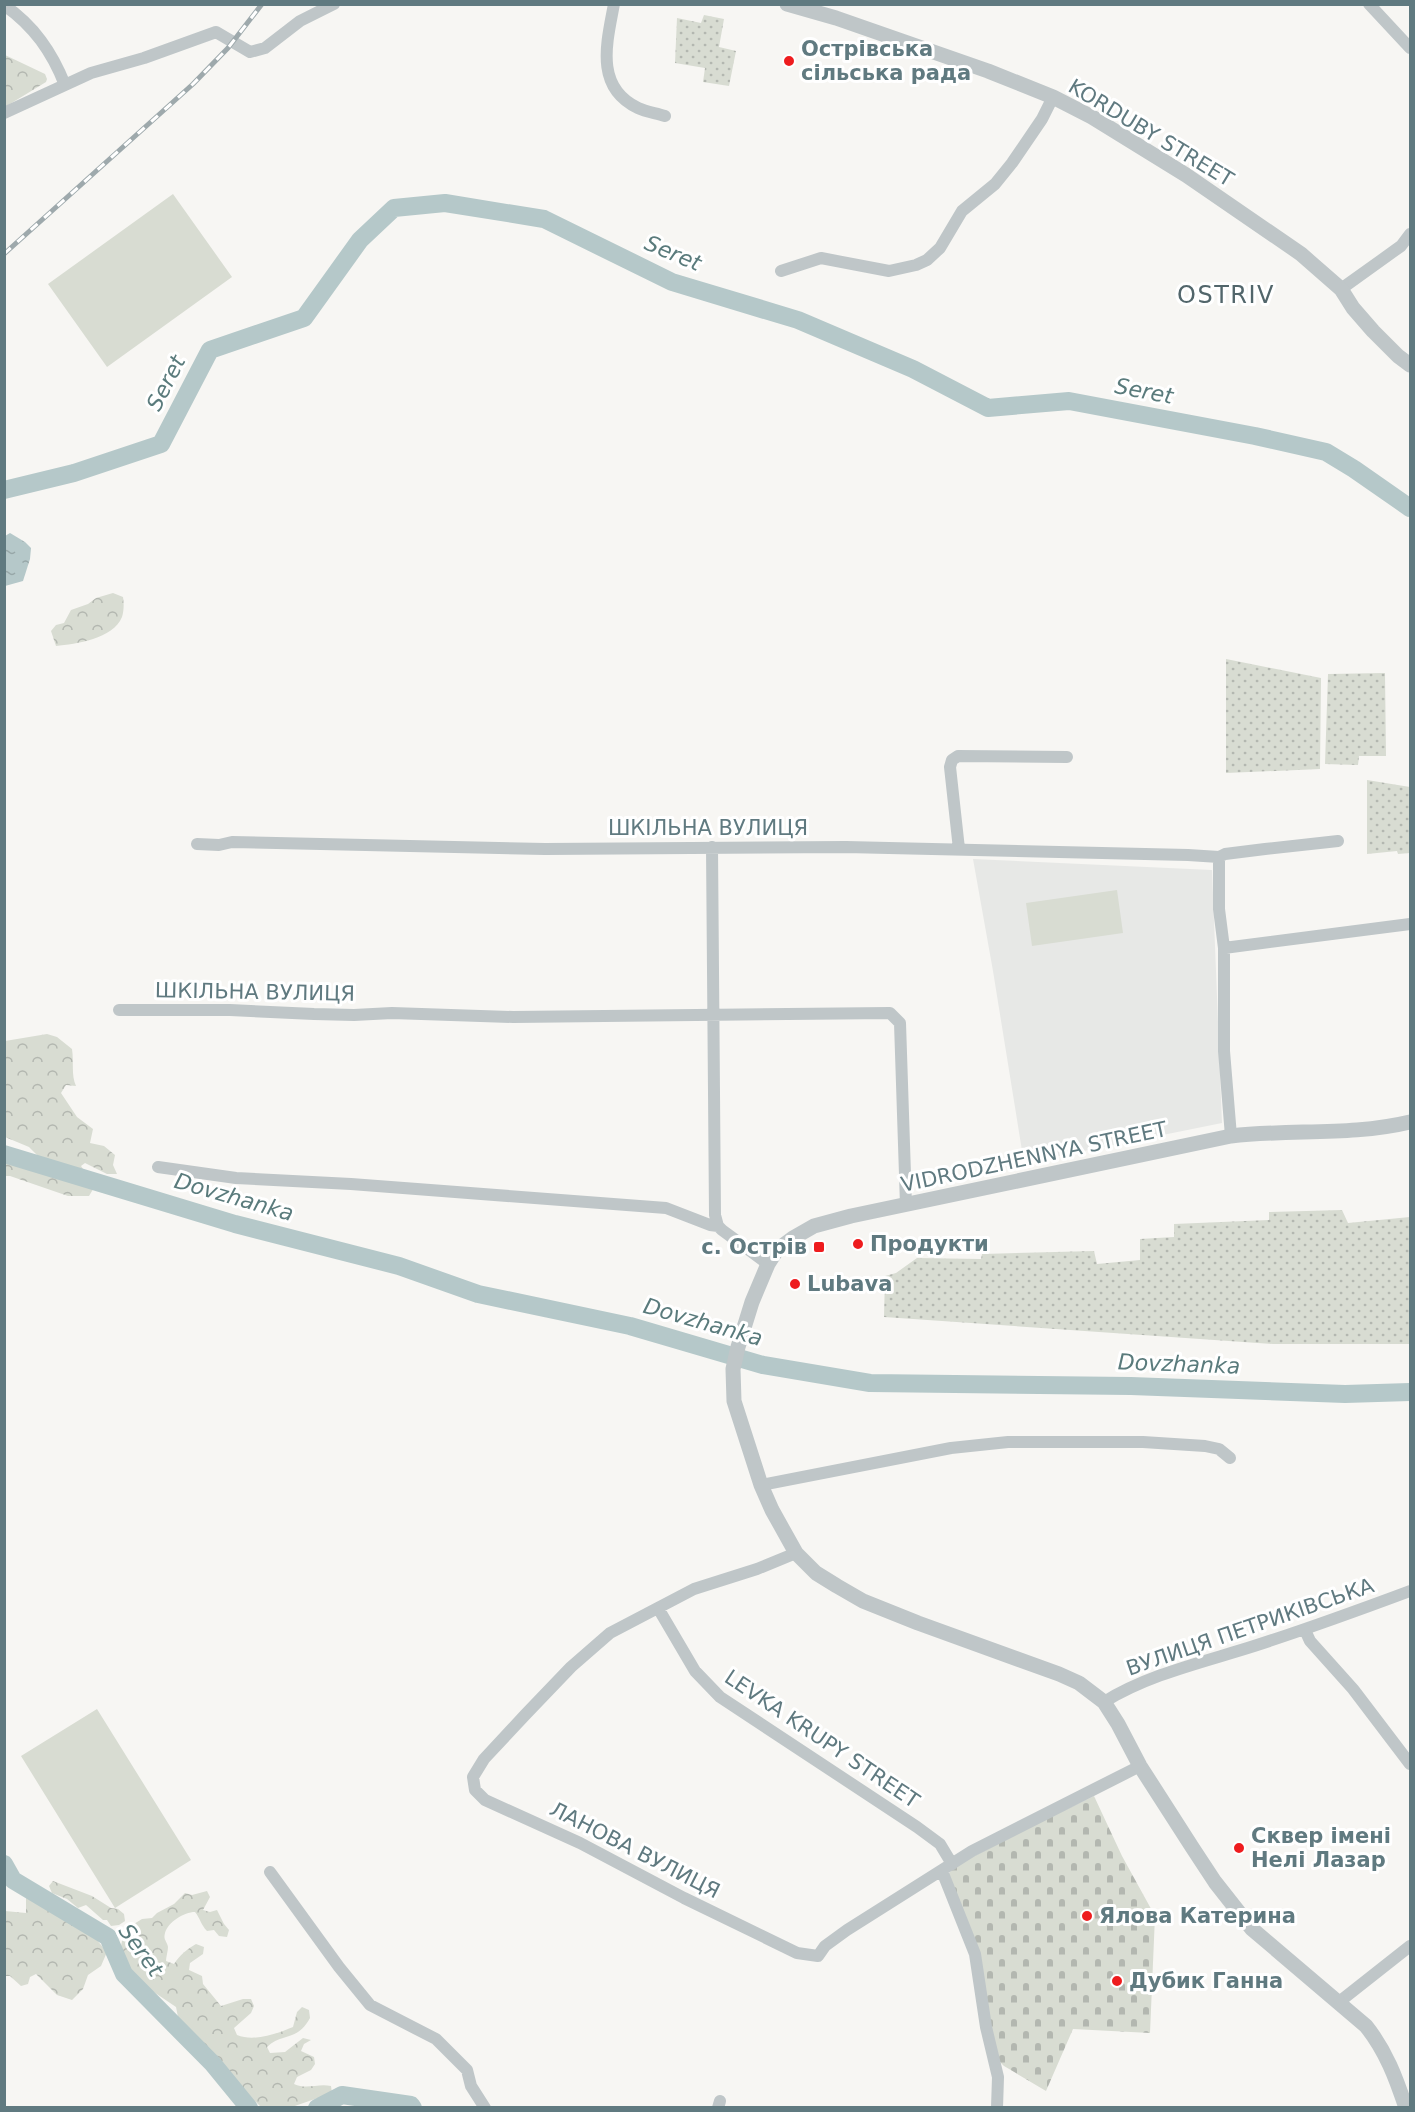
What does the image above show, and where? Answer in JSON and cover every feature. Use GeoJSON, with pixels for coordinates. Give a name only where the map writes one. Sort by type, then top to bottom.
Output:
{"type":"FeatureCollection","features":[{"type":"Feature","properties":{"kind":"street"},"geometry":{"type":"LineString","coordinates":[[4,113],[91,74],[216,32],[250,52],[265,48],[300,21],[334,4]]}},
{"type":"Feature","properties":{"kind":"street"},"geometry":{"type":"LineString","coordinates":[[614,4],[606,50],[606,65],[610,80],[622,95],[637,107],[665,116]]}},
{"type":"Feature","properties":{"kind":"street","name":"KORDUBY STREET"},"geometry":{"type":"LineString","coordinates":[[787,4],[858,25],[987,71],[1053,97],[1092,117],[1186,175],[1301,254],[1341,289],[1353,308],[1373,331],[1410,365]]}},
{"type":"Feature","properties":{"kind":"street"},"geometry":{"type":"LineString","coordinates":[[1369,4],[1410,48]]}},
{"type":"Feature","properties":{"kind":"street"},"geometry":{"type":"LineString","coordinates":[[4,5],[22,19],[48,48],[65,85]]}},
{"type":"Feature","properties":{"kind":"street"},"geometry":{"type":"LineString","coordinates":[[781,272],[821,258],[889,271],[927,260],[940,248],[962,211],[995,184],[1012,163],[1042,119],[1053,97]]}},
{"type":"Feature","properties":{"kind":"street"},"geometry":{"type":"LineString","coordinates":[[1341,289],[1401,246],[1410,234]]}},
{"type":"Feature","properties":{"kind":"street"},"geometry":{"type":"LineString","coordinates":[[959,849],[950,767],[952,760],[958,756],[1067,757]]}},
{"type":"Feature","properties":{"kind":"street","name":"ШКІЛЬНА ВУЛИЦЯ"},"geometry":{"type":"LineString","coordinates":[[197,844],[219,845],[232,842],[545,849],[712,847],[959,849],[1219,857],[1225,854],[1338,841]]}},
{"type":"Feature","properties":{"kind":"street"},"geometry":{"type":"LineString","coordinates":[[712,847],[715,1215],[718,1226]]}},
{"type":"Feature","properties":{"kind":"street"},"geometry":{"type":"LineString","coordinates":[[1219,857],[1219,909],[1224,948],[1224,1051],[1231,1136]]}},
{"type":"Feature","properties":{"kind":"street"},"geometry":{"type":"LineString","coordinates":[[1224,948],[1410,924]]}},
{"type":"Feature","properties":{"kind":"street","name":"ШКІЛЬНА ВУЛИЦЯ"},"geometry":{"type":"LineString","coordinates":[[119,1010],[230,1010],[513,1017],[890,1013],[897,1017],[900,1023],[906,1205]]}},
{"type":"Feature","properties":{"kind":"street","name":"VIDRODZHENNYA STREET"},"geometry":{"type":"LineString","coordinates":[[1407,2108],[1392,2067],[1380,2044],[1366,2026],[1270,1945],[1241,1916],[1215,1882],[1140,1766],[1119,1724],[1104,1702],[1079,1683],[1059,1674],[863,1601],[816,1573],[796,1553],[761,1485],[734,1401],[734,1369],[738,1347],[752,1302],[768,1264],[777,1250],[814,1226],[851,1216],[1231,1136],[1388,1127],[1410,1122]]}},
{"type":"Feature","properties":{"kind":"street"},"geometry":{"type":"LineString","coordinates":[[158,1167],[236,1178],[351,1184],[666,1208],[718,1226],[768,1264]]}},
{"type":"Feature","properties":{"kind":"street"},"geometry":{"type":"LineString","coordinates":[[761,1485],[951,1448],[1008,1442],[1143,1442],[1205,1446],[1219,1449],[1230,1458]]}},
{"type":"Feature","properties":{"kind":"street","name":"ЛАНОВА ВУЛИЦЯ"},"geometry":{"type":"LineString","coordinates":[[796,1553],[757,1569],[694,1589],[610,1633],[571,1667],[484,1759],[473,1777],[475,1790],[485,1800],[571,1838],[613,1862],[797,1953],[818,1956],[825,1946],[847,1930],[972,1851],[1140,1766]]}},
{"type":"Feature","properties":{"kind":"street","name":"ВУЛИЦЯ ПЕТРИКІВСЬКА"},"geometry":{"type":"LineString","coordinates":[[1104,1702],[1166,1674],[1305,1630],[1410,1591]]}},
{"type":"Feature","properties":{"kind":"street","name":"LEVKA KRUPY STREET"},"geometry":{"type":"LineString","coordinates":[[658,1608],[695,1671],[720,1697],[940,1844],[947,1868],[945,1882],[975,1954],[986,2027],[998,2077],[998,2108]]}},
{"type":"Feature","properties":{"kind":"street"},"geometry":{"type":"LineString","coordinates":[[1305,1630],[1310,1641],[1353,1689],[1410,1764]]}},
{"type":"Feature","properties":{"kind":"street"},"geometry":{"type":"LineString","coordinates":[[270,1872],[339,1967],[370,2005],[436,2039],[467,2070],[471,2086],[485,2108]]}},
{"type":"Feature","properties":{"kind":"street"},"geometry":{"type":"LineString","coordinates":[[1338,2002],[1410,1946]]}},
{"type":"Feature","properties":{"kind":"shaded area"},"geometry":{"type":"Polygon","coordinates":[[[973,859],[1212,870],[1222,1123],[1024,1163],[973,859]]]}},
{"type":"Feature","properties":{"kind":"green space"},"geometry":{"type":"Polygon","coordinates":[[[704,15],[724,19],[719,47],[736,51],[729,86],[703,82],[705,68],[675,63],[677,18],[701,23],[704,15]]]}},
{"type":"Feature","properties":{"kind":"green space"},"geometry":{"type":"Polygon","coordinates":[[[5,55],[45,74],[47,79],[46,82],[5,107],[5,55]]]}},
{"type":"Feature","properties":{"kind":"green space"},"geometry":{"type":"Polygon","coordinates":[[[173,194],[232,277],[107,367],[48,284],[173,194]]]}},
{"type":"Feature","properties":{"kind":"green space"},"geometry":{"type":"Polygon","coordinates":[[[113,593],[123,597],[124,607],[122,617],[111,631],[93,639],[56,646],[51,631],[56,625],[64,623],[71,610],[113,593]]]}},
{"type":"Feature","properties":{"kind":"green space"},"geometry":{"type":"Polygon","coordinates":[[[1226,659],[1321,678],[1320,769],[1226,773],[1226,659]]]}},
{"type":"Feature","properties":{"kind":"green space"},"geometry":{"type":"Polygon","coordinates":[[[1385,673],[1386,756],[1359,756],[1358,765],[1325,764],[1328,674],[1385,673]]]}},
{"type":"Feature","properties":{"kind":"green space"},"geometry":{"type":"Polygon","coordinates":[[[1367,780],[1410,787],[1410,853],[1398,854],[1397,851],[1367,854],[1367,780]]]}},
{"type":"Feature","properties":{"kind":"green space"},"geometry":{"type":"Polygon","coordinates":[[[1117,890],[1123,933],[1032,946],[1026,903],[1117,890]]]}},
{"type":"Feature","properties":{"kind":"green space"},"geometry":{"type":"Polygon","coordinates":[[[47,1034],[57,1037],[72,1049],[76,1086],[66,1085],[61,1093],[77,1117],[93,1129],[90,1143],[104,1146],[115,1155],[113,1165],[117,1174],[107,1174],[85,1163],[81,1166],[95,1186],[89,1196],[68,1196],[5,1176],[5,1147],[39,1157],[29,1147],[5,1137],[5,1041],[47,1034]]]}},
{"type":"Feature","properties":{"kind":"green space"},"geometry":{"type":"Polygon","coordinates":[[[1342,1210],[1348,1223],[1410,1217],[1410,1344],[1273,1344],[884,1317],[885,1276],[896,1273],[917,1258],[981,1259],[982,1254],[1094,1251],[1097,1264],[1140,1260],[1140,1239],[1174,1237],[1174,1224],[1269,1220],[1269,1212],[1342,1210]]]}},
{"type":"Feature","properties":{"kind":"green space"},"geometry":{"type":"Polygon","coordinates":[[[97,1709],[191,1860],[115,1908],[21,1756],[97,1709]]]}},
{"type":"Feature","properties":{"kind":"green space"},"geometry":{"type":"Polygon","coordinates":[[[1094,1796],[1122,1856],[1155,1916],[1150,2033],[1073,2029],[1046,2091],[998,2060],[948,1874],[967,1860],[1094,1796]]]}},
{"type":"Feature","properties":{"kind":"green space"},"geometry":{"type":"Polygon","coordinates":[[[53,1881],[92,1896],[111,1908],[118,1909],[124,1914],[125,1921],[111,1926],[107,1920],[103,1920],[86,1905],[78,1908],[67,1899],[52,1893],[49,1886],[53,1881]]]}},
{"type":"Feature","properties":{"kind":"green space"},"geometry":{"type":"Polygon","coordinates":[[[207,1891],[210,1897],[203,1910],[210,1912],[217,1910],[229,1930],[227,1937],[219,1936],[214,1930],[207,1931],[195,1912],[186,1914],[177,1918],[167,1929],[165,1935],[168,1947],[166,1961],[174,1964],[184,1952],[196,1944],[204,1947],[203,1954],[190,1963],[189,1970],[202,1976],[203,1984],[221,2006],[243,1999],[251,1999],[254,2006],[251,2013],[234,2028],[237,2035],[251,2038],[279,2032],[293,2027],[297,2012],[302,2007],[309,2010],[310,2018],[300,2031],[273,2042],[267,2047],[270,2053],[285,2052],[303,2038],[311,2040],[304,2044],[301,2051],[314,2057],[315,2064],[311,2070],[297,2077],[294,2084],[331,2086],[332,2093],[292,2107],[261,2107],[256,2102],[242,2096],[231,2086],[219,2058],[179,2022],[176,2007],[139,1982],[118,1961],[124,1931],[129,1927],[142,1919],[152,1918],[174,1904],[185,1893],[192,1895],[207,1891]]]}},
{"type":"Feature","properties":{"kind":"green space"},"geometry":{"type":"Polygon","coordinates":[[[41,1896],[56,1899],[68,1906],[107,1952],[101,1966],[88,1975],[83,1989],[72,2000],[57,1995],[36,1974],[30,1977],[28,1984],[21,1986],[10,1976],[5,1976],[5,1911],[26,1913],[26,1898],[41,1896]]]}},
{"type":"Feature","properties":{"kind":"water"},"geometry":{"type":"Polygon","coordinates":[[[10,533],[31,548],[30,559],[23,581],[5,586],[5,536],[10,533]]]}},
{"type":"Feature","properties":{"kind":"waterway","name":"Seret"},"geometry":{"type":"LineString","coordinates":[[4,490],[74,473],[161,444],[210,350],[304,318],[360,240],[394,208],[445,203],[544,219],[672,282],[798,320],[913,369],[988,408],[1069,401],[1255,436],[1326,452],[1410,508]]}},
{"type":"Feature","properties":{"kind":"waterway","name":"Dovzhanka"},"geometry":{"type":"LineString","coordinates":[[4,1154],[235,1224],[399,1266],[478,1294],[630,1326],[763,1365],[870,1383],[1131,1386],[1345,1394],[1410,1392]]}},
{"type":"Feature","properties":{"kind":"waterway","name":"Seret"},"geometry":{"type":"LineString","coordinates":[[4,1864],[13,1880],[108,1937],[124,1974],[213,2064],[249,2108]]}},
{"type":"Feature","properties":{"kind":"waterway","name":"Seret"},"geometry":{"type":"LineString","coordinates":[[317,2108],[342,2095],[411,2105],[413,2108]]}},
{"type":"Feature","properties":{"kind":"railway"},"geometry":{"type":"LineString","coordinates":[[4,254],[193,84],[228,48],[262,4]]}},
{"type":"Feature","properties":{"kind":"place","name":"Острівська сільська рада"},"geometry":{"type":"Point","coordinates":[789,61]}},
{"type":"Feature","properties":{"kind":"place","name":"Продукти"},"geometry":{"type":"Point","coordinates":[858,1244]}},
{"type":"Feature","properties":{"kind":"place","name":"с. Острів"},"geometry":{"type":"Point","coordinates":[819,1247]}},
{"type":"Feature","properties":{"kind":"place","name":"Lubava"},"geometry":{"type":"Point","coordinates":[795,1284]}},
{"type":"Feature","properties":{"kind":"place","name":"Сквер імені Нелі Лазар"},"geometry":{"type":"Point","coordinates":[1239,1848]}},
{"type":"Feature","properties":{"kind":"place","name":"Ялова Катерина"},"geometry":{"type":"Point","coordinates":[1087,1916]}},
{"type":"Feature","properties":{"kind":"place","name":"Дубик Ганна"},"geometry":{"type":"Point","coordinates":[1117,1981]}},
{"type":"Feature","properties":{"kind":"district","name":"OSTRIV"},"geometry":{"type":"Point","coordinates":[1226,295]}}]}
